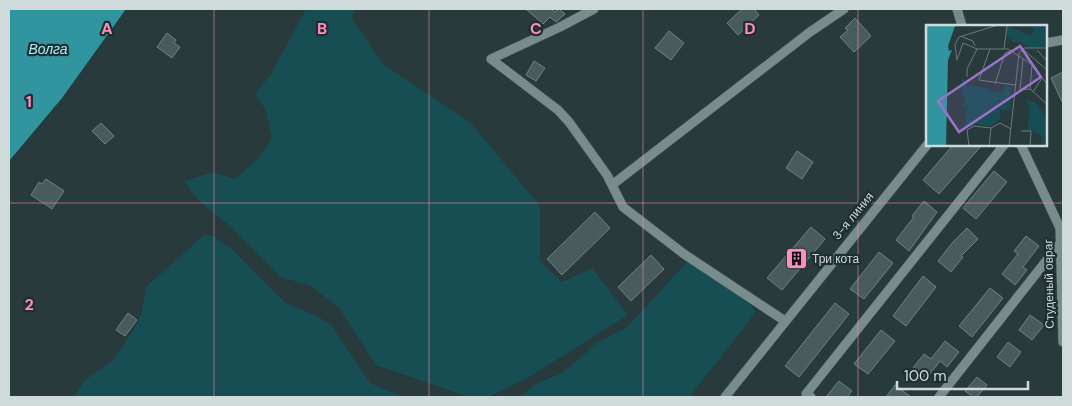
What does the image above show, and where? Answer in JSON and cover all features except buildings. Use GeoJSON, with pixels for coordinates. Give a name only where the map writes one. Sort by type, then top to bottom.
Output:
{"type":"FeatureCollection","features":[{"type":"Feature","properties":{"kind":"street"},"geometry":{"type":"LineString","coordinates":[[594,9],[491,59],[558,110],[569,122],[602,167],[623,207],[684,254],[785,320]]}},
{"type":"Feature","properties":{"kind":"street"},"geometry":{"type":"LineString","coordinates":[[612,185],[810,32],[844,9]]}},
{"type":"Feature","properties":{"kind":"street"},"geometry":{"type":"LineString","coordinates":[[957,9],[962,25]]}},
{"type":"Feature","properties":{"kind":"street"},"geometry":{"type":"LineString","coordinates":[[1047,43],[1063,40]]}},
{"type":"Feature","properties":{"kind":"street","name":"3-я линия"},"geometry":{"type":"LineString","coordinates":[[725,397],[926,145]]}},
{"type":"Feature","properties":{"kind":"street"},"geometry":{"type":"LineString","coordinates":[[811,397],[806,394],[1003,146]]}},
{"type":"Feature","properties":{"kind":"street","name":"Студеный овраг"},"geometry":{"type":"LineString","coordinates":[[1021,146],[1060,228],[1062,242],[1063,342]]}},
{"type":"Feature","properties":{"kind":"street"},"geometry":{"type":"LineString","coordinates":[[939,397],[1062,242]]}},
{"type":"Feature","properties":{"kind":"shaded area"},"geometry":{"type":"Polygon","coordinates":[[[306,9],[356,9],[351,17],[383,64],[471,123],[540,206],[540,261],[562,282],[592,268],[628,315],[526,379],[488,397],[469,397],[376,365],[339,308],[311,286],[281,277],[232,228],[197,199],[184,181],[213,172],[235,179],[257,160],[272,138],[266,110],[255,94],[271,74],[306,9]]]}},
{"type":"Feature","properties":{"kind":"shaded area"},"geometry":{"type":"Polygon","coordinates":[[[204,235],[213,236],[232,249],[284,302],[317,316],[331,325],[370,383],[403,397],[74,397],[85,380],[113,360],[136,326],[141,314],[146,287],[204,235]]]}},
{"type":"Feature","properties":{"kind":"shaded area"},"geometry":{"type":"Polygon","coordinates":[[[687,262],[706,272],[740,296],[756,311],[690,397],[519,397],[537,383],[560,374],[596,343],[626,328],[687,262]]]}},
{"type":"Feature","properties":{"kind":"water","name":"Волга"},"geometry":{"type":"Polygon","coordinates":[[[9,9],[126,9],[62,98],[9,161],[9,9]]]}},
{"type":"Feature","properties":{"kind":"place","name":"Три кота"},"geometry":{"type":"Point","coordinates":[796,259]}}]}
